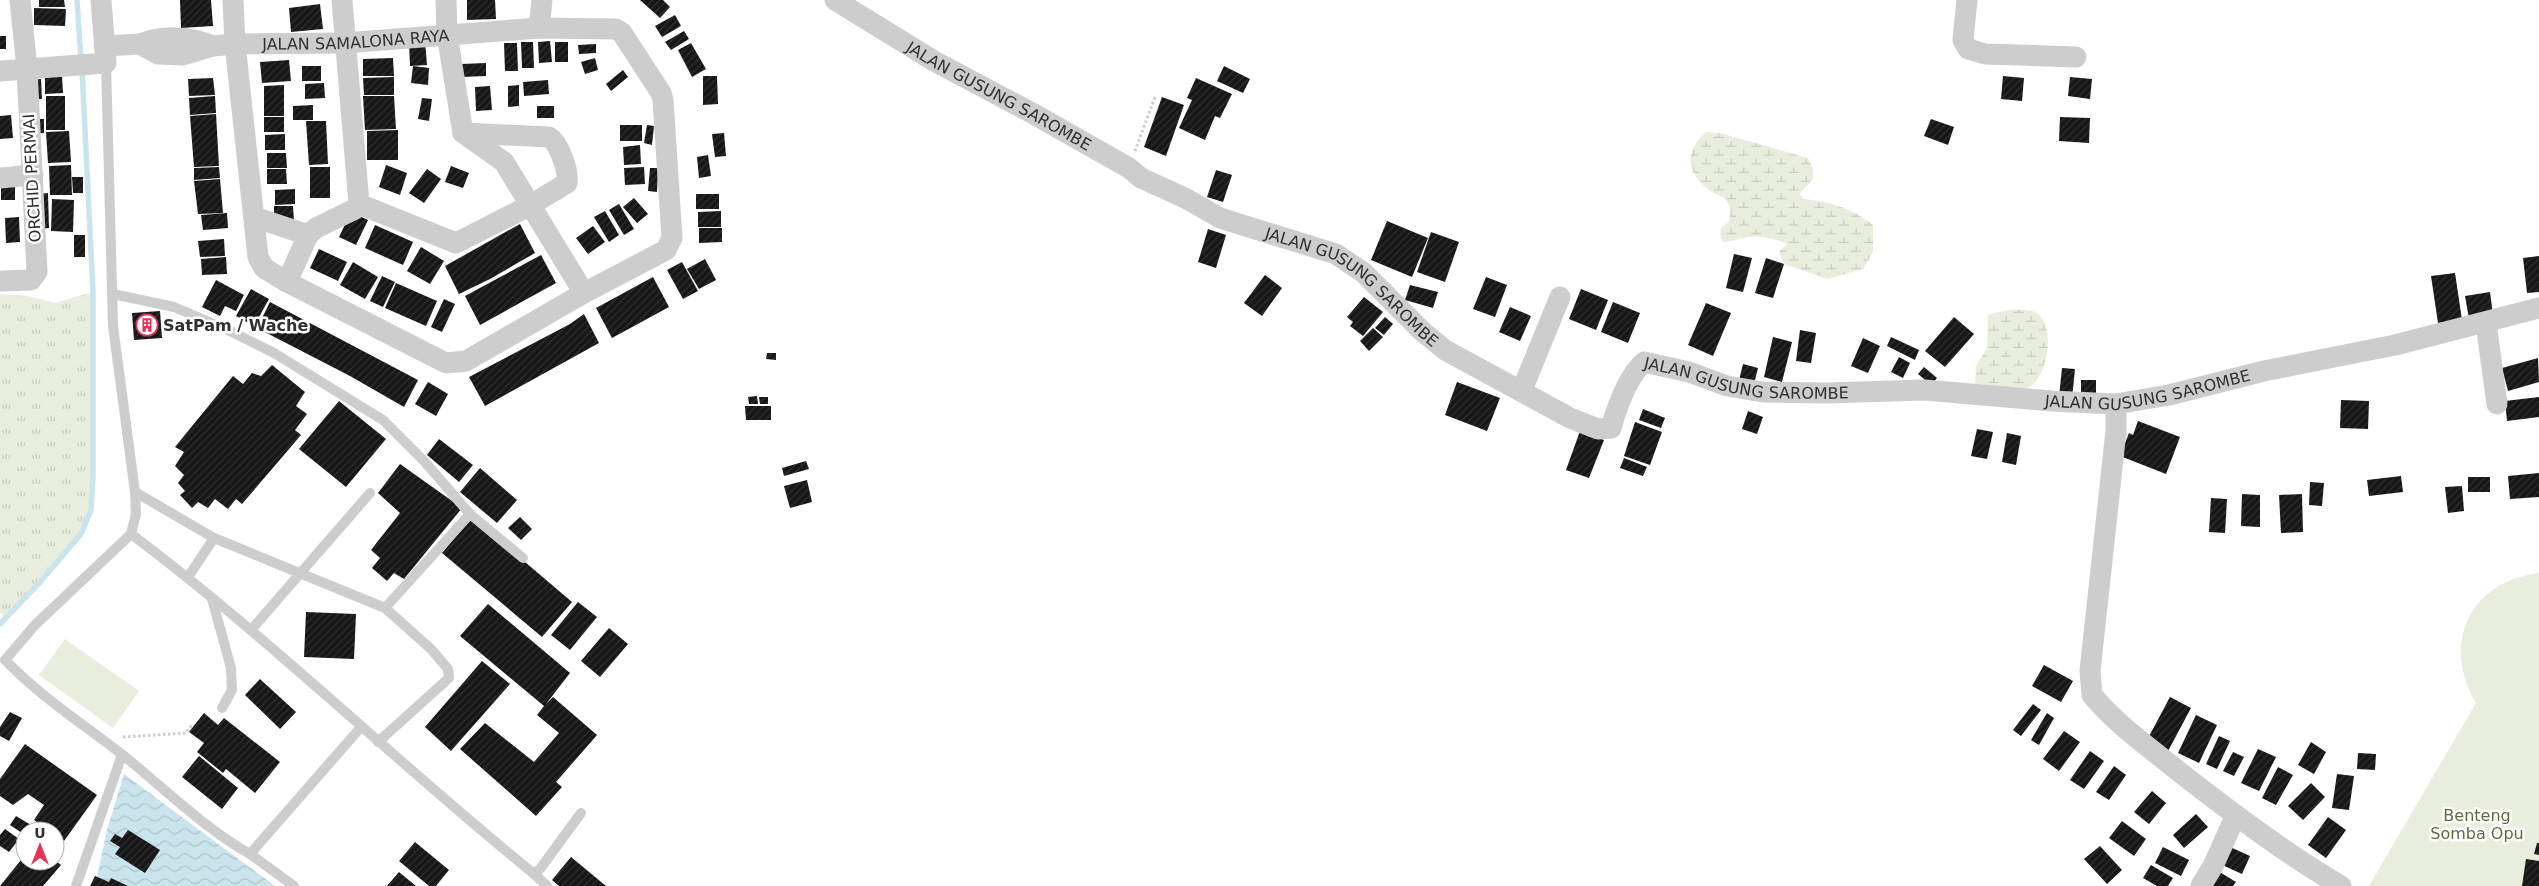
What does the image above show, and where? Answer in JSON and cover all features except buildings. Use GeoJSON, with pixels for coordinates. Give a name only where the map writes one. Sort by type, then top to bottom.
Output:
{"type":"FeatureCollection","features":[{"type":"Feature","properties":{"kind":"street","name":"ORCHID PERMAI"},"geometry":{"type":"LineString","coordinates":[[0,281],[34,278],[37,272],[33,175],[20,0]]}},
{"type":"Feature","properties":{"kind":"street"},"geometry":{"type":"LineString","coordinates":[[101,0],[104,57]]}},
{"type":"Feature","properties":{"kind":"street"},"geometry":{"type":"LineString","coordinates":[[233,0],[235,44],[254,217],[260,261],[264,268],[287,282],[446,363],[466,361],[584,293],[529,206],[504,162],[463,133],[447,34],[446,0]]}},
{"type":"Feature","properties":{"kind":"street"},"geometry":{"type":"LineString","coordinates":[[287,282],[308,235],[316,228],[354,209],[359,204],[360,197],[344,43],[342,0]]}},
{"type":"Feature","properties":{"kind":"street"},"geometry":{"type":"LineString","coordinates":[[538,28],[542,0]]}},
{"type":"Feature","properties":{"kind":"street","name":"JALAN GUSUNG SAROMBE"},"geometry":{"type":"LineString","coordinates":[[835,0],[934,61],[1032,113],[1129,168],[1141,178],[1185,198],[1220,218],[1336,254],[1364,273],[1422,331],[1445,350],[1522,390],[1570,418],[1598,429],[1611,428],[1623,396],[1639,366],[1644,362],[1689,372],[1727,386],[1763,392],[1826,393],[1910,389],[2052,401],[2116,404],[2169,395],[2539,308]]}},
{"type":"Feature","properties":{"kind":"street"},"geometry":{"type":"LineString","coordinates":[[1967,0],[1963,40],[1968,49],[1985,54],[2076,57]]}},
{"type":"Feature","properties":{"kind":"street","name":"JALAN SAMALONA RAYA"},"geometry":{"type":"LineString","coordinates":[[0,71],[77,64],[140,44],[158,54],[183,55],[213,46],[235,44],[344,43],[538,28],[612,28],[622,33],[662,93],[666,113],[672,238],[666,250],[584,293]]}},
{"type":"Feature","properties":{"kind":"street"},"geometry":{"type":"LineString","coordinates":[[359,204],[452,244],[565,186],[568,176],[554,140],[545,136],[463,133]]}},
{"type":"Feature","properties":{"kind":"street"},"geometry":{"type":"LineString","coordinates":[[0,178],[33,175]]}},
{"type":"Feature","properties":{"kind":"street"},"geometry":{"type":"LineString","coordinates":[[254,217],[308,235]]}},
{"type":"Feature","properties":{"kind":"street"},"geometry":{"type":"LineString","coordinates":[[1522,390],[1560,297]]}},
{"type":"Feature","properties":{"kind":"street"},"geometry":{"type":"LineString","coordinates":[[2486,322],[2497,404]]}},
{"type":"Feature","properties":{"kind":"street"},"geometry":{"type":"LineString","coordinates":[[2116,404],[2116,431],[2091,657],[2090,686],[2092,695],[2127,729],[2236,815],[2312,869],[2341,886]]}},
{"type":"Feature","properties":{"kind":"street"},"geometry":{"type":"LineString","coordinates":[[2201,886],[2213,866],[2236,815]]}},
{"type":"Feature","properties":{"kind":"lane"},"geometry":{"type":"LineString","coordinates":[[104,57],[113,326],[135,492],[136,514],[131,534],[35,625],[2,663],[122,755],[221,836],[250,854],[294,886]]}},
{"type":"Feature","properties":{"kind":"lane"},"geometry":{"type":"LineString","coordinates":[[113,294],[174,307],[228,330],[274,353],[383,420],[424,461],[470,514],[523,558]]}},
{"type":"Feature","properties":{"kind":"lane"},"geometry":{"type":"LineString","coordinates":[[135,492],[214,538],[385,608],[432,649],[448,669],[447,680],[378,742]]}},
{"type":"Feature","properties":{"kind":"lane"},"geometry":{"type":"LineString","coordinates":[[251,630],[370,493]]}},
{"type":"Feature","properties":{"kind":"lane"},"geometry":{"type":"LineString","coordinates":[[385,608],[470,514]]}},
{"type":"Feature","properties":{"kind":"lane"},"geometry":{"type":"LineString","coordinates":[[131,534],[188,577],[251,630],[378,742],[547,886]]}},
{"type":"Feature","properties":{"kind":"lane"},"geometry":{"type":"LineString","coordinates":[[188,577],[214,538]]}},
{"type":"Feature","properties":{"kind":"lane"},"geometry":{"type":"LineString","coordinates":[[211,598],[231,668],[232,690],[222,708]]}},
{"type":"Feature","properties":{"kind":"lane"},"geometry":{"type":"LineString","coordinates":[[250,854],[361,727]]}},
{"type":"Feature","properties":{"kind":"lane"},"geometry":{"type":"LineString","coordinates":[[76,886],[122,755]]}},
{"type":"Feature","properties":{"kind":"lane"},"geometry":{"type":"LineString","coordinates":[[533,873],[540,869],[582,813]]}},
{"type":"Feature","properties":{"kind":"path"},"geometry":{"type":"LineString","coordinates":[[1129,168],[1155,97]]}},
{"type":"Feature","properties":{"kind":"path"},"geometry":{"type":"LineString","coordinates":[[101,739],[186,733],[192,725]]}},
{"type":"Feature","properties":{"kind":"green space"},"geometry":{"type":"Polygon","coordinates":[[[1706,132],[1720,133],[1808,158],[1813,169],[1813,179],[1800,193],[1802,199],[1839,206],[1857,214],[1873,225],[1873,252],[1863,269],[1828,279],[1784,264],[1779,252],[1787,244],[1762,237],[1723,242],[1720,235],[1721,228],[1729,222],[1729,205],[1724,198],[1701,183],[1692,169],[1691,155],[1694,147],[1706,132]]]}},
{"type":"Feature","properties":{"kind":"green space"},"geometry":{"type":"Polygon","coordinates":[[[93,292],[93,477],[91,510],[81,534],[6,618],[0,613],[0,294],[28,296],[55,303],[93,292]]]}},
{"type":"Feature","properties":{"kind":"green space"},"geometry":{"type":"Polygon","coordinates":[[[2008,310],[2032,311],[2038,314],[2044,321],[2048,341],[2045,364],[2041,374],[2029,387],[2023,389],[2010,390],[1975,384],[1976,366],[1987,348],[1988,315],[2008,310]]]}},
{"type":"Feature","properties":{"kind":"green space","name":"Benteng Somba Opu"},"geometry":{"type":"Polygon","coordinates":[[[2539,573],[2539,886],[2369,886],[2476,703],[2466,681],[2461,659],[2462,638],[2468,619],[2479,602],[2495,589],[2515,579],[2539,573]]]}},
{"type":"Feature","properties":{"kind":"green space"},"geometry":{"type":"Polygon","coordinates":[[[65,639],[139,691],[113,728],[39,675],[65,639]]]}},
{"type":"Feature","properties":{"kind":"water"},"geometry":{"type":"Polygon","coordinates":[[[124,774],[275,886],[95,886],[107,830],[124,774]]]}},
{"type":"Feature","properties":{"kind":"waterway"},"geometry":{"type":"LineString","coordinates":[[77,0],[81,60]]}},
{"type":"Feature","properties":{"kind":"waterway"},"geometry":{"type":"LineString","coordinates":[[0,624],[41,581],[81,534],[91,510],[93,477],[93,292],[82,69]]}},
{"type":"Feature","properties":{"kind":"place","name":"SatPam / Wache"},"geometry":{"type":"Point","coordinates":[147,325]}}]}
